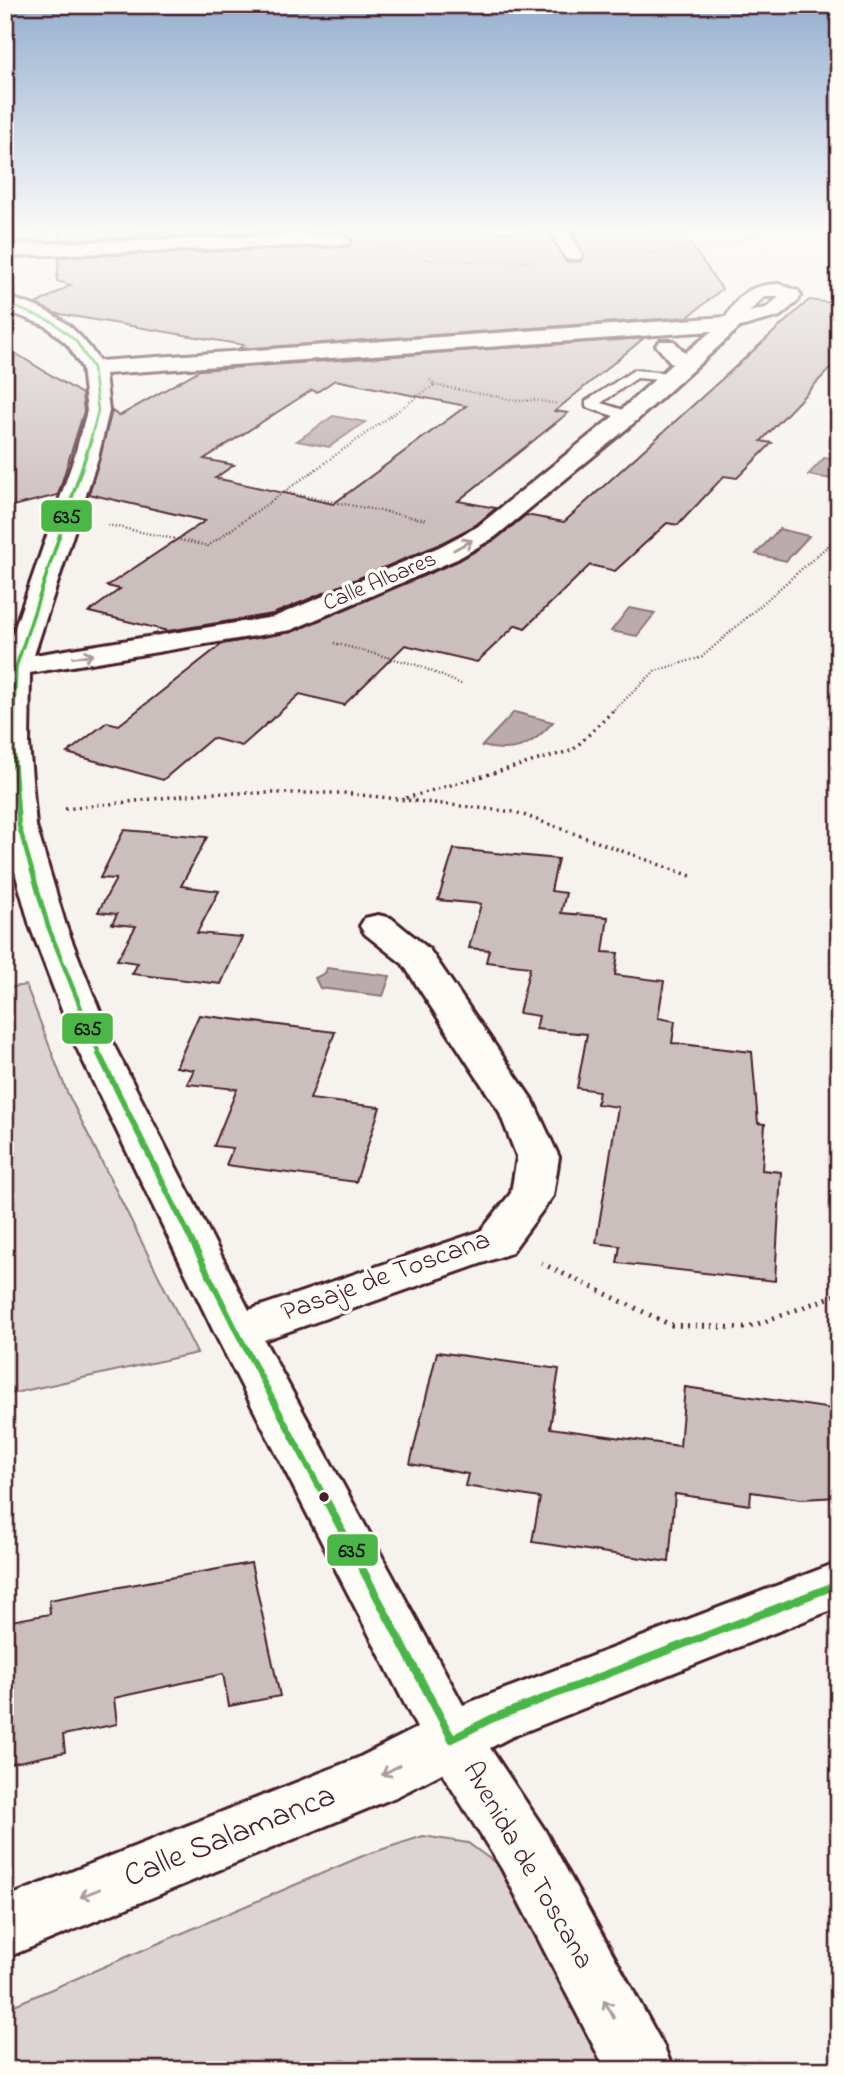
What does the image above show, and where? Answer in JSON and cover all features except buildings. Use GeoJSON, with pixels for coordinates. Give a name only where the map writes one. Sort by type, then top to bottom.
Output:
{"type":"FeatureCollection","features":[{"type":"Feature","properties":{"kind":"street","name":"Avenida de Toscana"},"geometry":{"type":"LineString","coordinates":[[61,329],[76,341],[93,368],[98,411],[86,458],[16,667],[13,744],[19,826],[48,926],[93,1042],[237,1332],[452,1739],[523,1849],[641,2070]]}},
{"type":"Feature","properties":{"kind":"street","name":"Calle Albares"},"geometry":{"type":"LineString","coordinates":[[93,368],[667,329]]}},
{"type":"Feature","properties":{"kind":"street","name":"Calle Albares"},"geometry":{"type":"LineString","coordinates":[[16,667],[281,624],[448,553],[486,532],[628,416],[726,329]]}},
{"type":"Feature","properties":{"kind":"street"},"geometry":{"type":"LineString","coordinates":[[654,330],[678,371]]}},
{"type":"Feature","properties":{"kind":"street"},"geometry":{"type":"LineString","coordinates":[[312,332],[327,352]]}},
{"type":"Feature","properties":{"kind":"street","name":"Pasaje de Toscana"},"geometry":{"type":"LineString","coordinates":[[237,1332],[496,1242],[532,1196],[538,1157],[520,1110],[416,957],[378,926]]}},
{"type":"Feature","properties":{"kind":"street","name":"Calle Salamanca"},"geometry":{"type":"LineString","coordinates":[[5,1928],[378,1777],[491,1719],[839,1584]]}},
{"type":"Feature","properties":{"kind":"lane"},"geometry":{"type":"LineString","coordinates":[[591,404],[634,374],[678,371]]}},
{"type":"Feature","properties":{"kind":"lane"},"geometry":{"type":"LineString","coordinates":[[591,404],[628,416]]}},
{"type":"Feature","properties":{"kind":"path"},"geometry":{"type":"LineString","coordinates":[[437,344],[448,363],[428,377],[435,385],[520,401],[535,400],[564,405],[591,404]]}},
{"type":"Feature","properties":{"kind":"path"},"geometry":{"type":"LineString","coordinates":[[62,525],[104,524],[208,546],[435,385]]}},
{"type":"Feature","properties":{"kind":"path"},"geometry":{"type":"LineString","coordinates":[[283,492],[486,532]]}},
{"type":"Feature","properties":{"kind":"path"},"geometry":{"type":"LineString","coordinates":[[402,799],[573,750],[655,671],[702,657],[839,536]]}},
{"type":"Feature","properties":{"kind":"path"},"geometry":{"type":"LineString","coordinates":[[281,624],[307,636],[417,665],[463,685]]}},
{"type":"Feature","properties":{"kind":"path"},"geometry":{"type":"LineString","coordinates":[[19,826],[61,809],[206,793],[343,793],[515,812],[691,876]]}},
{"type":"Feature","properties":{"kind":"path"},"geometry":{"type":"LineString","coordinates":[[496,1242],[671,1325],[747,1328],[839,1294]]}},
{"type":"Feature","properties":{"kind":"shaded area"},"geometry":{"type":"Polygon","coordinates":[[[333,416],[365,422],[329,447],[297,441],[333,416]]]}},
{"type":"Feature","properties":{"kind":"shaded area"},"geometry":{"type":"Polygon","coordinates":[[[824,458],[839,460],[839,472],[832,479],[808,475],[824,458]]]}},
{"type":"Feature","properties":{"kind":"shaded area"},"geometry":{"type":"Polygon","coordinates":[[[779,529],[809,536],[786,561],[756,554],[779,529]]]}},
{"type":"Feature","properties":{"kind":"shaded area"},"geometry":{"type":"Polygon","coordinates":[[[629,608],[655,613],[637,636],[611,631],[629,608]]]}},
{"type":"Feature","properties":{"kind":"shaded area"},"geometry":{"type":"Polygon","coordinates":[[[514,712],[553,722],[538,737],[522,746],[504,749],[482,746],[514,712]]]}},
{"type":"Feature","properties":{"kind":"shaded area"},"geometry":{"type":"Polygon","coordinates":[[[327,968],[390,976],[383,996],[320,988],[315,978],[325,973],[327,968]]]}},
{"type":"Feature","properties":{"kind":"shaded area"},"geometry":{"type":"Polygon","coordinates":[[[26,985],[67,1092],[197,1353],[5,1395],[5,988],[26,985]]]}},
{"type":"Feature","properties":{"kind":"shaded area"},"geometry":{"type":"Polygon","coordinates":[[[423,1836],[468,1843],[513,1876],[612,2070],[5,2070],[5,2009],[365,1855],[423,1836]]]}},
{"type":"Feature","properties":{"kind":"transit line","name":"635"},"geometry":{"type":"LineString","coordinates":[[61,329],[76,341],[93,368],[98,411],[86,458],[16,667],[13,744],[19,826],[48,926],[93,1042],[237,1332],[452,1739]]}},
{"type":"Feature","properties":{"kind":"transit line","name":"635"},"geometry":{"type":"LineString","coordinates":[[452,1739],[491,1719],[839,1584]]}}]}
